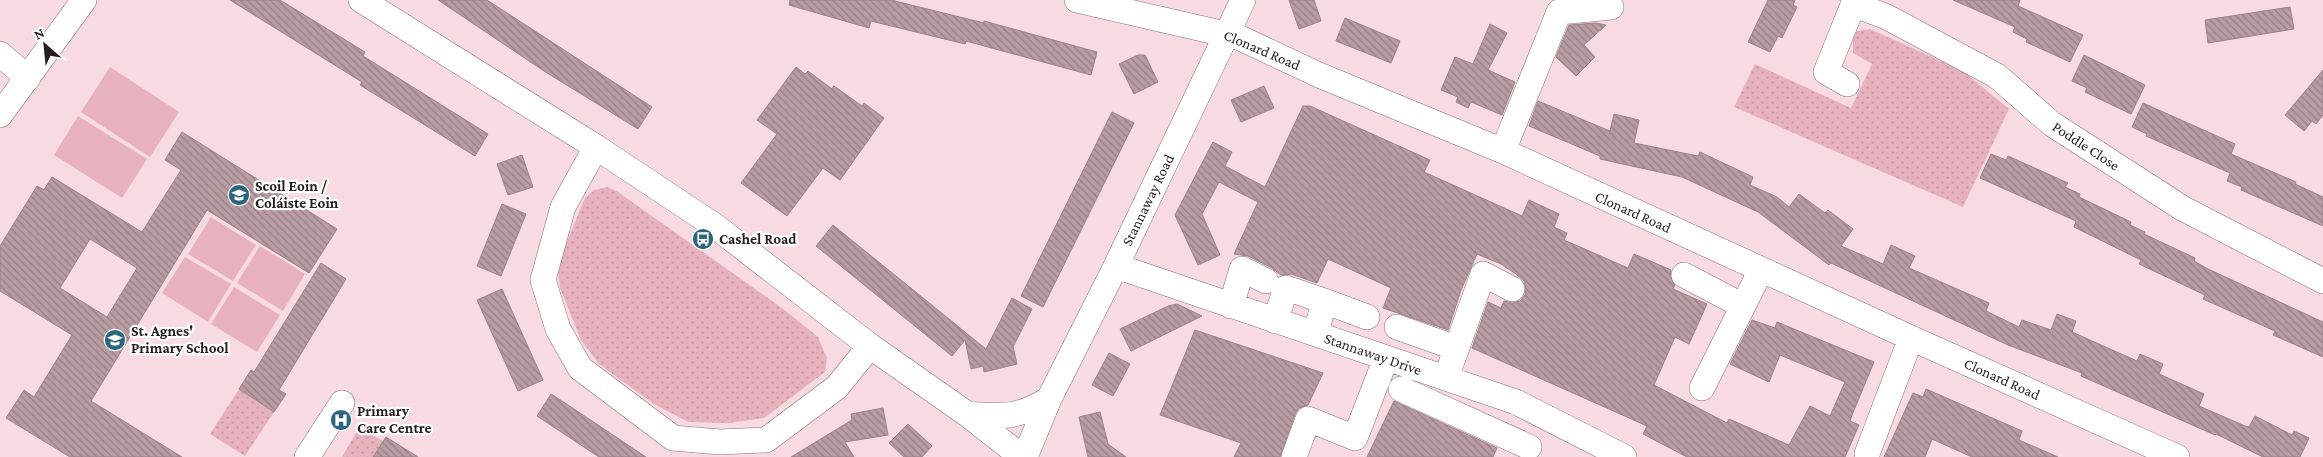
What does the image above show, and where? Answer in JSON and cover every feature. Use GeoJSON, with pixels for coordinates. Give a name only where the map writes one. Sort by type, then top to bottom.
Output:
{"type":"FeatureCollection","features":[{"type":"Feature","properties":{"kind":"street"},"geometry":{"type":"LineString","coordinates":[[0,115],[84,0]]}},
{"type":"Feature","properties":{"kind":"street"},"geometry":{"type":"LineString","coordinates":[[361,0],[596,147],[715,226],[870,346],[967,414],[1024,457]]}},
{"type":"Feature","properties":{"kind":"street","name":"Clonard Road"},"geometry":{"type":"LineString","coordinates":[[1077,0],[1226,33],[1319,75],[1504,152],[1760,270],[2177,457]]}},
{"type":"Feature","properties":{"kind":"street","name":"Stannaway Road"},"geometry":{"type":"LineString","coordinates":[[1024,457],[1049,399],[1116,266],[1242,0]]}},
{"type":"Feature","properties":{"kind":"street"},"geometry":{"type":"LineString","coordinates":[[1847,84],[1826,72],[1854,2]]}},
{"type":"Feature","properties":{"kind":"street","name":"Poddle Close"},"geometry":{"type":"LineString","coordinates":[[1854,2],[1887,17],[1997,76],[2052,124],[2182,208],[2323,281]]}},
{"type":"Feature","properties":{"kind":"street"},"geometry":{"type":"LineString","coordinates":[[1504,152],[1560,12],[1610,7]]}},
{"type":"Feature","properties":{"kind":"street"},"geometry":{"type":"LineString","coordinates":[[0,54],[28,78]]}},
{"type":"Feature","properties":{"kind":"street"},"geometry":{"type":"LineString","coordinates":[[596,147],[563,207],[544,280],[558,329],[580,368],[673,438],[720,442],[766,440],[837,387],[870,346]]}},
{"type":"Feature","properties":{"kind":"street","name":"Stannaway Drive"},"geometry":{"type":"LineString","coordinates":[[1116,266],[1516,402],[1624,457]]}},
{"type":"Feature","properties":{"kind":"street"},"geometry":{"type":"LineString","coordinates":[[1231,306],[1242,269],[1266,281]]}},
{"type":"Feature","properties":{"kind":"street"},"geometry":{"type":"LineString","coordinates":[[1702,388],[1760,270]]}},
{"type":"Feature","properties":{"kind":"street"},"geometry":{"type":"LineString","coordinates":[[1446,378],[1483,274],[1512,289]]}},
{"type":"Feature","properties":{"kind":"street"},"geometry":{"type":"LineString","coordinates":[[1684,275],[1743,306]]}},
{"type":"Feature","properties":{"kind":"street"},"geometry":{"type":"LineString","coordinates":[[1276,321],[1286,288],[1367,317]]}},
{"type":"Feature","properties":{"kind":"street"},"geometry":{"type":"LineString","coordinates":[[1316,334],[1324,301]]}},
{"type":"Feature","properties":{"kind":"street"},"geometry":{"type":"LineString","coordinates":[[1397,327],[1456,348]]}},
{"type":"Feature","properties":{"kind":"street"},"geometry":{"type":"LineString","coordinates":[[1867,454],[1911,338]]}},
{"type":"Feature","properties":{"kind":"street"},"geometry":{"type":"LineString","coordinates":[[1294,457],[1308,419],[1355,438],[1386,358]]}},
{"type":"Feature","properties":{"kind":"street"},"geometry":{"type":"LineString","coordinates":[[1401,389],[1527,452],[1545,417]]}},
{"type":"Feature","properties":{"kind":"street"},"geometry":{"type":"LineString","coordinates":[[967,414],[1000,417],[1014,415],[1029,411],[1049,399]]}},
{"type":"Feature","properties":{"kind":"street"},"geometry":{"type":"LineString","coordinates":[[307,457],[342,403]]}},
{"type":"Feature","properties":{"kind":"shaded area"},"geometry":{"type":"Polygon","coordinates":[[[1870,29],[1963,71],[2009,109],[1963,207],[1734,107],[1755,64],[1851,108],[1872,64],[1853,53],[1853,32],[1870,29]]]}},
{"type":"Feature","properties":{"kind":"shaded area"},"geometry":{"type":"Polygon","coordinates":[[[110,67],[179,112],[150,157],[81,112],[110,67]]]}},
{"type":"Feature","properties":{"kind":"shaded area"},"geometry":{"type":"Polygon","coordinates":[[[78,116],[147,159],[122,198],[54,155],[78,116]]]}},
{"type":"Feature","properties":{"kind":"shaded area"},"geometry":{"type":"Polygon","coordinates":[[[607,187],[618,192],[782,308],[818,337],[827,358],[825,372],[764,418],[729,423],[688,422],[654,404],[599,364],[581,340],[560,288],[557,266],[585,198],[594,190],[607,187]]]}},
{"type":"Feature","properties":{"kind":"shaded area"},"geometry":{"type":"Polygon","coordinates":[[[211,217],[256,245],[233,281],[188,254],[211,217]]]}},
{"type":"Feature","properties":{"kind":"shaded area"},"geometry":{"type":"Polygon","coordinates":[[[260,246],[305,274],[283,311],[237,283],[260,246]]]}},
{"type":"Feature","properties":{"kind":"shaded area"},"geometry":{"type":"Polygon","coordinates":[[[185,257],[231,284],[208,322],[162,293],[185,257]]]}},
{"type":"Feature","properties":{"kind":"shaded area"},"geometry":{"type":"Polygon","coordinates":[[[234,287],[280,315],[257,352],[211,324],[234,287]]]}},
{"type":"Feature","properties":{"kind":"shaded area"},"geometry":{"type":"Polygon","coordinates":[[[239,389],[274,412],[245,456],[210,434],[239,389]]]}},
{"type":"Feature","properties":{"kind":"shaded area"},"geometry":{"type":"Polygon","coordinates":[[[359,428],[383,441],[373,457],[342,457],[359,428]]]}},
{"type":"Feature","properties":{"kind":"building"},"geometry":{"type":"Polygon","coordinates":[[[230,0],[280,0],[365,52],[363,56],[488,134],[475,156],[360,85],[362,82],[230,0]]]}},
{"type":"Feature","properties":{"kind":"building"},"geometry":{"type":"Polygon","coordinates":[[[438,0],[487,0],[652,107],[638,129],[544,71],[438,0]]]}},
{"type":"Feature","properties":{"kind":"building"},"geometry":{"type":"Polygon","coordinates":[[[790,0],[891,0],[984,23],[984,21],[1097,52],[1091,75],[966,41],[965,44],[871,21],[869,28],[789,5],[790,0]]]}},
{"type":"Feature","properties":{"kind":"building"},"geometry":{"type":"Polygon","coordinates":[[[1289,0],[1314,0],[1321,21],[1299,29],[1289,0]]]}},
{"type":"Feature","properties":{"kind":"building"},"geometry":{"type":"Polygon","coordinates":[[[1768,0],[1795,0],[1793,5],[1797,7],[1782,38],[1778,36],[1770,52],[1748,42],[1768,0]]]}},
{"type":"Feature","properties":{"kind":"building"},"geometry":{"type":"Polygon","coordinates":[[[1953,0],[2020,0],[2018,6],[2083,35],[2070,62],[2026,42],[2027,39],[2013,32],[2015,27],[1953,0]]]}},
{"type":"Feature","properties":{"kind":"building"},"geometry":{"type":"Polygon","coordinates":[[[2290,7],[2294,29],[2208,43],[2205,20],[2290,7]]]}},
{"type":"Feature","properties":{"kind":"building"},"geometry":{"type":"Polygon","coordinates":[[[1345,18],[1400,41],[1391,63],[1336,41],[1345,18]]]}},
{"type":"Feature","properties":{"kind":"building"},"geometry":{"type":"Polygon","coordinates":[[[1596,23],[1606,25],[1584,45],[1595,57],[1576,76],[1556,57],[1569,25],[1596,23]]]}},
{"type":"Feature","properties":{"kind":"building"},"geometry":{"type":"Polygon","coordinates":[[[1490,24],[1507,33],[1488,70],[1515,82],[1502,115],[1471,102],[1468,108],[1456,102],[1458,97],[1441,90],[1455,57],[1473,64],[1490,24]]]}},
{"type":"Feature","properties":{"kind":"building"},"geometry":{"type":"Polygon","coordinates":[[[1138,55],[1145,55],[1158,82],[1134,94],[1119,64],[1138,55]]]}},
{"type":"Feature","properties":{"kind":"building"},"geometry":{"type":"Polygon","coordinates":[[[2084,55],[2145,85],[2131,114],[2085,92],[2087,88],[2072,81],[2084,55]]]}},
{"type":"Feature","properties":{"kind":"building"},"geometry":{"type":"Polygon","coordinates":[[[796,67],[805,74],[808,71],[832,89],[834,86],[862,106],[864,103],[884,118],[840,180],[823,168],[787,216],[741,183],[777,134],[757,120],[796,67]]]}},
{"type":"Feature","properties":{"kind":"building"},"geometry":{"type":"Polygon","coordinates":[[[2323,70],[2323,115],[2316,124],[2312,121],[2304,131],[2285,115],[2323,70]]]}},
{"type":"Feature","properties":{"kind":"building"},"geometry":{"type":"Polygon","coordinates":[[[1264,86],[1274,108],[1241,122],[1231,100],[1264,86]]]}},
{"type":"Feature","properties":{"kind":"building"},"geometry":{"type":"Polygon","coordinates":[[[1538,101],[1610,131],[1614,114],[1639,120],[1634,143],[1698,156],[1700,152],[1753,177],[1750,185],[1777,197],[1789,207],[1799,194],[1825,213],[1828,210],[1853,229],[1841,246],[1883,264],[1891,245],[1915,256],[1909,268],[1989,303],[1986,311],[2019,327],[2022,320],[2051,330],[2057,314],[2076,321],[2072,332],[2137,361],[2140,354],[2163,364],[2159,374],[2204,394],[2199,406],[2245,426],[2249,427],[2255,416],[2292,435],[2294,431],[2309,438],[2300,457],[2263,457],[2216,434],[2081,376],[2082,373],[2008,345],[1831,263],[1829,265],[1758,212],[1682,177],[1600,159],[1600,156],[1529,126],[1538,101]]]}},
{"type":"Feature","properties":{"kind":"building"},"geometry":{"type":"Polygon","coordinates":[[[2143,103],[2235,144],[2231,154],[2296,182],[2295,184],[2323,197],[2323,226],[2241,190],[2242,187],[2227,181],[2230,173],[2146,136],[2147,134],[2132,127],[2143,103]]]}},
{"type":"Feature","properties":{"kind":"building"},"geometry":{"type":"Polygon","coordinates":[[[1303,106],[1310,106],[1430,160],[1424,172],[1522,216],[1529,200],[1559,214],[1554,227],[1567,233],[1564,240],[1628,268],[1634,254],[1671,270],[1670,276],[1675,285],[1673,289],[1707,304],[1689,344],[1675,337],[1654,385],[1727,423],[1729,419],[1789,445],[1810,406],[1830,416],[1845,382],[1780,355],[1769,382],[1730,364],[1752,320],[1775,328],[1777,322],[1874,362],[1850,421],[1859,425],[1845,457],[1687,457],[1643,434],[1647,426],[1472,348],[1488,302],[1501,308],[1504,301],[1512,303],[1520,301],[1525,295],[1526,289],[1524,281],[1516,274],[1501,264],[1477,254],[1461,290],[1448,330],[1383,308],[1391,288],[1328,259],[1317,283],[1291,274],[1281,275],[1272,268],[1248,256],[1234,254],[1258,202],[1219,182],[1202,214],[1220,255],[1198,265],[1175,215],[1213,142],[1232,152],[1225,166],[1265,187],[1303,106]]]}},
{"type":"Feature","properties":{"kind":"building"},"geometry":{"type":"Polygon","coordinates":[[[1112,112],[1134,123],[1043,307],[1021,296],[1112,112]]]}},
{"type":"Feature","properties":{"kind":"building"},"geometry":{"type":"Polygon","coordinates":[[[182,132],[337,229],[309,273],[207,210],[91,401],[182,457],[70,457],[6,418],[24,390],[34,397],[72,335],[0,291],[0,246],[37,186],[44,190],[52,177],[142,232],[181,170],[165,160],[182,132]],[[90,239],[60,288],[107,317],[137,268],[90,239]]]}},
{"type":"Feature","properties":{"kind":"building"},"geometry":{"type":"Polygon","coordinates":[[[1991,154],[2006,160],[2008,156],[2068,183],[2065,187],[2080,194],[2079,197],[2131,222],[2130,225],[2145,232],[2144,234],[2195,258],[2194,261],[2208,269],[2323,322],[2323,357],[2273,335],[2275,331],[2203,299],[2205,295],[2139,264],[2141,260],[2074,227],[2076,221],[1980,178],[1991,154]]]}},
{"type":"Feature","properties":{"kind":"building"},"geometry":{"type":"Polygon","coordinates":[[[522,155],[533,187],[508,195],[497,164],[522,155]]]}},
{"type":"Feature","properties":{"kind":"building"},"geometry":{"type":"Polygon","coordinates":[[[502,204],[526,214],[501,276],[477,266],[502,204]]]}},
{"type":"Feature","properties":{"kind":"building"},"geometry":{"type":"Polygon","coordinates":[[[833,225],[986,349],[1012,298],[1032,309],[1013,347],[1017,364],[984,372],[983,366],[971,369],[965,340],[952,356],[816,246],[833,225]]]}},
{"type":"Feature","properties":{"kind":"building"},"geometry":{"type":"Polygon","coordinates":[[[321,263],[346,279],[279,390],[286,394],[274,412],[239,389],[251,370],[254,372],[321,263]]]}},
{"type":"Feature","properties":{"kind":"building"},"geometry":{"type":"Polygon","coordinates":[[[502,289],[543,380],[518,391],[477,300],[502,289]]]}},
{"type":"Feature","properties":{"kind":"building"},"geometry":{"type":"Polygon","coordinates":[[[1177,304],[1202,316],[1131,351],[1120,329],[1168,306],[1177,304]]]}},
{"type":"Feature","properties":{"kind":"building"},"geometry":{"type":"Polygon","coordinates":[[[1195,330],[1323,373],[1308,405],[1299,408],[1295,414],[1280,457],[1234,457],[1241,443],[1160,415],[1195,330]]]}},
{"type":"Feature","properties":{"kind":"building"},"geometry":{"type":"Polygon","coordinates":[[[1109,353],[1130,364],[1113,396],[1092,385],[1109,353]]]}},
{"type":"Feature","properties":{"kind":"building"},"geometry":{"type":"Polygon","coordinates":[[[1926,389],[2022,431],[2019,440],[2058,457],[1972,457],[1932,439],[1925,457],[1884,457],[1913,393],[1923,397],[1926,389]]]}},
{"type":"Feature","properties":{"kind":"building"},"geometry":{"type":"Polygon","coordinates":[[[551,394],[646,457],[599,457],[537,416],[551,394]]]}},
{"type":"Feature","properties":{"kind":"building"},"geometry":{"type":"Polygon","coordinates":[[[1394,401],[1497,448],[1493,457],[1367,457],[1394,401]]]}},
{"type":"Feature","properties":{"kind":"building"},"geometry":{"type":"Polygon","coordinates":[[[883,408],[888,435],[845,442],[854,457],[791,457],[852,420],[851,414],[883,408]]]}},
{"type":"Feature","properties":{"kind":"building"},"geometry":{"type":"Polygon","coordinates":[[[1100,412],[1108,444],[1126,457],[1088,457],[1079,417],[1100,412]]]}},
{"type":"Feature","properties":{"kind":"building"},"geometry":{"type":"Polygon","coordinates":[[[908,424],[932,446],[922,457],[904,457],[889,443],[908,424]]]}},
{"type":"Feature","properties":{"kind":"building"},"geometry":{"type":"Polygon","coordinates":[[[386,437],[418,457],[373,457],[386,437]]]}},
{"type":"Feature","properties":{"kind":"place","name":"Scoil Eoin / Coláiste Eoin"},"geometry":{"type":"Point","coordinates":[239,195]}},
{"type":"Feature","properties":{"kind":"place","name":"Cashel Road"},"geometry":{"type":"Point","coordinates":[703,239]}},
{"type":"Feature","properties":{"kind":"place","name":"St. Agnes' Primary School"},"geometry":{"type":"Point","coordinates":[115,340]}},
{"type":"Feature","properties":{"kind":"place","name":"Primary Care Centre"},"geometry":{"type":"Point","coordinates":[341,420]}}]}
